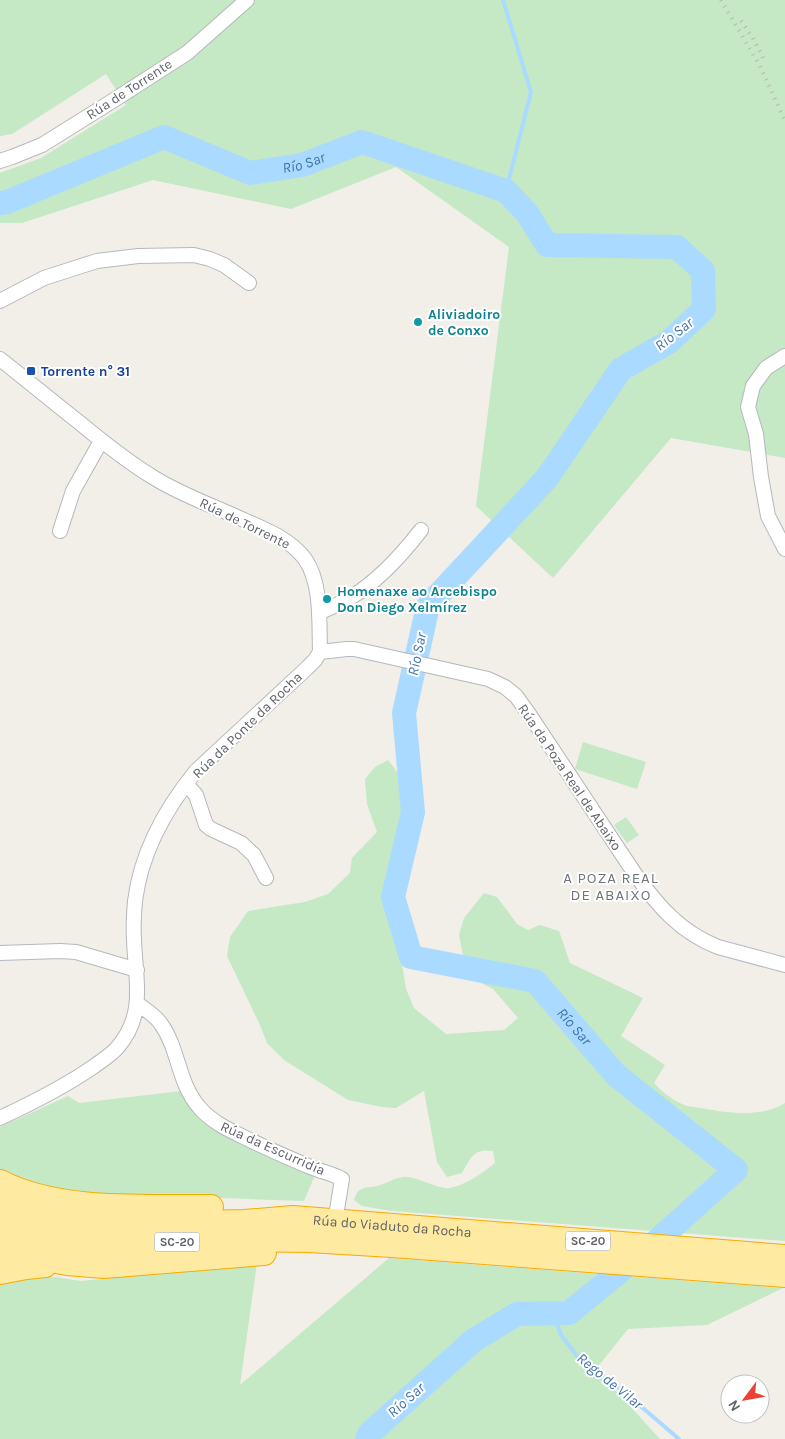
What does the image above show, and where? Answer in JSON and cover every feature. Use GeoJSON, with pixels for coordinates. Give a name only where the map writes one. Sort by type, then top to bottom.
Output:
{"type":"FeatureCollection","features":[{"type":"Feature","properties":{"kind":"highway"},"geometry":{"type":"LineString","coordinates":[[0,1182],[40,1196],[95,1206],[256,1207],[273,1210],[293,1218]]}},
{"type":"Feature","properties":{"kind":"highway","name":"Rúa do Viaduto da Rocha"},"geometry":{"type":"LineString","coordinates":[[0,1204],[23,1212],[88,1222],[158,1224],[244,1222],[293,1218],[335,1222],[391,1236],[785,1275]]}},
{"type":"Feature","properties":{"kind":"highway","name":"Rúa do Viaduto da Rocha"},"geometry":{"type":"LineString","coordinates":[[0,1228],[10,1232],[71,1243],[137,1244],[232,1239],[355,1242],[391,1236],[591,1241],[785,1257]]}},
{"type":"Feature","properties":{"kind":"highway"},"geometry":{"type":"LineString","coordinates":[[0,1250],[67,1263],[104,1266],[282,1252],[355,1242]]}},
{"type":"Feature","properties":{"kind":"highway"},"geometry":{"type":"LineString","coordinates":[[0,1272],[26,1266],[67,1263]]}},
{"type":"Feature","properties":{"kind":"street","name":"Rúa de Torrente"},"geometry":{"type":"LineString","coordinates":[[0,160],[42,145],[114,100],[186,53],[248,0]]}},
{"type":"Feature","properties":{"kind":"street"},"geometry":{"type":"LineString","coordinates":[[0,301],[44,278],[97,261],[138,256],[194,255],[210,259],[224,265],[249,284]]}},
{"type":"Feature","properties":{"kind":"street"},"geometry":{"type":"LineString","coordinates":[[785,356],[766,368],[753,386],[748,407],[756,434],[768,516],[785,550]]}},
{"type":"Feature","properties":{"kind":"street","name":"Rúa de Torrente"},"geometry":{"type":"LineString","coordinates":[[0,359],[101,441],[157,480],[255,525],[294,547],[306,561],[314,576],[319,613],[320,652]]}},
{"type":"Feature","properties":{"kind":"street"},"geometry":{"type":"LineString","coordinates":[[60,532],[73,491],[101,441]]}},
{"type":"Feature","properties":{"kind":"street"},"geometry":{"type":"LineString","coordinates":[[319,613],[350,598],[375,580],[408,547],[421,530]]}},
{"type":"Feature","properties":{"kind":"street","name":"Rúa da Poza Real de Abaixo"},"geometry":{"type":"LineString","coordinates":[[320,652],[347,649],[381,654],[488,679],[505,687],[516,696],[536,724],[650,894],[666,913],[697,938],[718,947],[785,965]]}},
{"type":"Feature","properties":{"kind":"street","name":"Rúa da Ponte da Rocha"},"geometry":{"type":"LineString","coordinates":[[138,1004],[133,921],[141,871],[159,825],[196,771],[307,668],[320,652]]}},
{"type":"Feature","properties":{"kind":"street"},"geometry":{"type":"LineString","coordinates":[[186,784],[196,795],[206,825],[241,843],[254,855],[266,878]]}},
{"type":"Feature","properties":{"kind":"street"},"geometry":{"type":"LineString","coordinates":[[0,953],[76,952],[137,970]]}},
{"type":"Feature","properties":{"kind":"street"},"geometry":{"type":"LineString","coordinates":[[0,1118],[64,1086],[85,1073],[116,1049],[129,1030],[138,1004]]}},
{"type":"Feature","properties":{"kind":"street","name":"Rúa da Escurridía"},"geometry":{"type":"LineString","coordinates":[[138,1004],[162,1024],[173,1048],[190,1096],[209,1118],[275,1152],[342,1178],[335,1222]]}},
{"type":"Feature","properties":{"kind":"green space"},"geometry":{"type":"Polygon","coordinates":[[[0,0],[785,0],[785,458],[671,438],[553,578],[476,506],[509,247],[396,167],[291,209],[153,180],[22,223],[0,223],[0,173],[41,158],[126,105],[106,74],[12,134],[0,136],[0,0]]]}},
{"type":"Feature","properties":{"kind":"green space"},"geometry":{"type":"Polygon","coordinates":[[[583,742],[646,762],[637,789],[575,769],[583,742]]]}},
{"type":"Feature","properties":{"kind":"green space"},"geometry":{"type":"Polygon","coordinates":[[[388,760],[408,786],[408,815],[394,864],[391,894],[406,989],[414,1008],[446,1034],[504,1030],[518,1018],[493,989],[467,976],[459,935],[464,918],[484,893],[497,897],[517,924],[528,930],[540,925],[559,931],[570,963],[643,998],[621,1036],[665,1065],[654,1083],[666,1095],[686,1106],[733,1113],[766,1111],[785,1103],[785,1241],[392,1211],[362,1206],[354,1200],[362,1188],[380,1185],[403,1177],[413,1178],[446,1188],[463,1184],[495,1163],[493,1151],[481,1151],[473,1155],[462,1173],[447,1177],[437,1162],[424,1091],[396,1108],[348,1100],[284,1060],[267,1043],[227,956],[230,937],[248,911],[305,902],[328,894],[350,873],[352,858],[377,832],[367,804],[365,779],[375,767],[388,760]]]}},
{"type":"Feature","properties":{"kind":"green space"},"geometry":{"type":"Polygon","coordinates":[[[626,817],[639,835],[627,843],[614,825],[626,817]]]}},
{"type":"Feature","properties":{"kind":"green space"},"geometry":{"type":"Polygon","coordinates":[[[181,1091],[194,1111],[210,1126],[276,1159],[315,1175],[304,1201],[136,1197],[92,1194],[49,1187],[18,1178],[0,1170],[0,1127],[68,1096],[79,1103],[181,1091]]]}},
{"type":"Feature","properties":{"kind":"green space"},"geometry":{"type":"Polygon","coordinates":[[[389,1258],[783,1288],[707,1325],[628,1329],[596,1369],[660,1439],[0,1439],[0,1283],[23,1276],[48,1276],[81,1281],[257,1263],[240,1385],[389,1258]]]}},
{"type":"Feature","properties":{"kind":"waterway"},"geometry":{"type":"LineString","coordinates":[[503,0],[531,92],[506,191]]}},
{"type":"Feature","properties":{"kind":"waterway","name":"Río Sar"},"geometry":{"type":"LineString","coordinates":[[0,203],[7,202],[164,137],[250,173],[302,165],[362,142],[506,191],[527,213],[547,245],[677,247],[703,271],[704,309],[669,342],[621,369],[547,478],[428,606],[404,713],[413,812],[393,897],[411,957],[535,981],[616,1075],[736,1170],[658,1240],[569,1313],[517,1314],[474,1340],[370,1433],[367,1439]]}},
{"type":"Feature","properties":{"kind":"waterway","name":"Rego de Vilar"},"geometry":{"type":"LineString","coordinates":[[553,1313],[561,1335],[581,1361],[623,1391],[679,1439]]}},
{"type":"Feature","properties":{"kind":"railway"},"geometry":{"type":"LineString","coordinates":[[721,0],[760,66],[785,121]]}},
{"type":"Feature","properties":{"kind":"railway"},"geometry":{"type":"LineString","coordinates":[[741,21],[753,38],[764,60]]}},
{"type":"Feature","properties":{"kind":"place","name":"Aliviadoiro de Conxo"},"geometry":{"type":"Point","coordinates":[418,322]}},
{"type":"Feature","properties":{"kind":"place","name":"Torrente n° 31"},"geometry":{"type":"Point","coordinates":[31,371]}},
{"type":"Feature","properties":{"kind":"place","name":"Homenaxe ao Arcebispo Don Diego Xelmírez"},"geometry":{"type":"Point","coordinates":[327,599]}},
{"type":"Feature","properties":{"kind":"district","name":"A POZA REAL DE ABAIXO"},"geometry":{"type":"Point","coordinates":[611,886]}}]}
